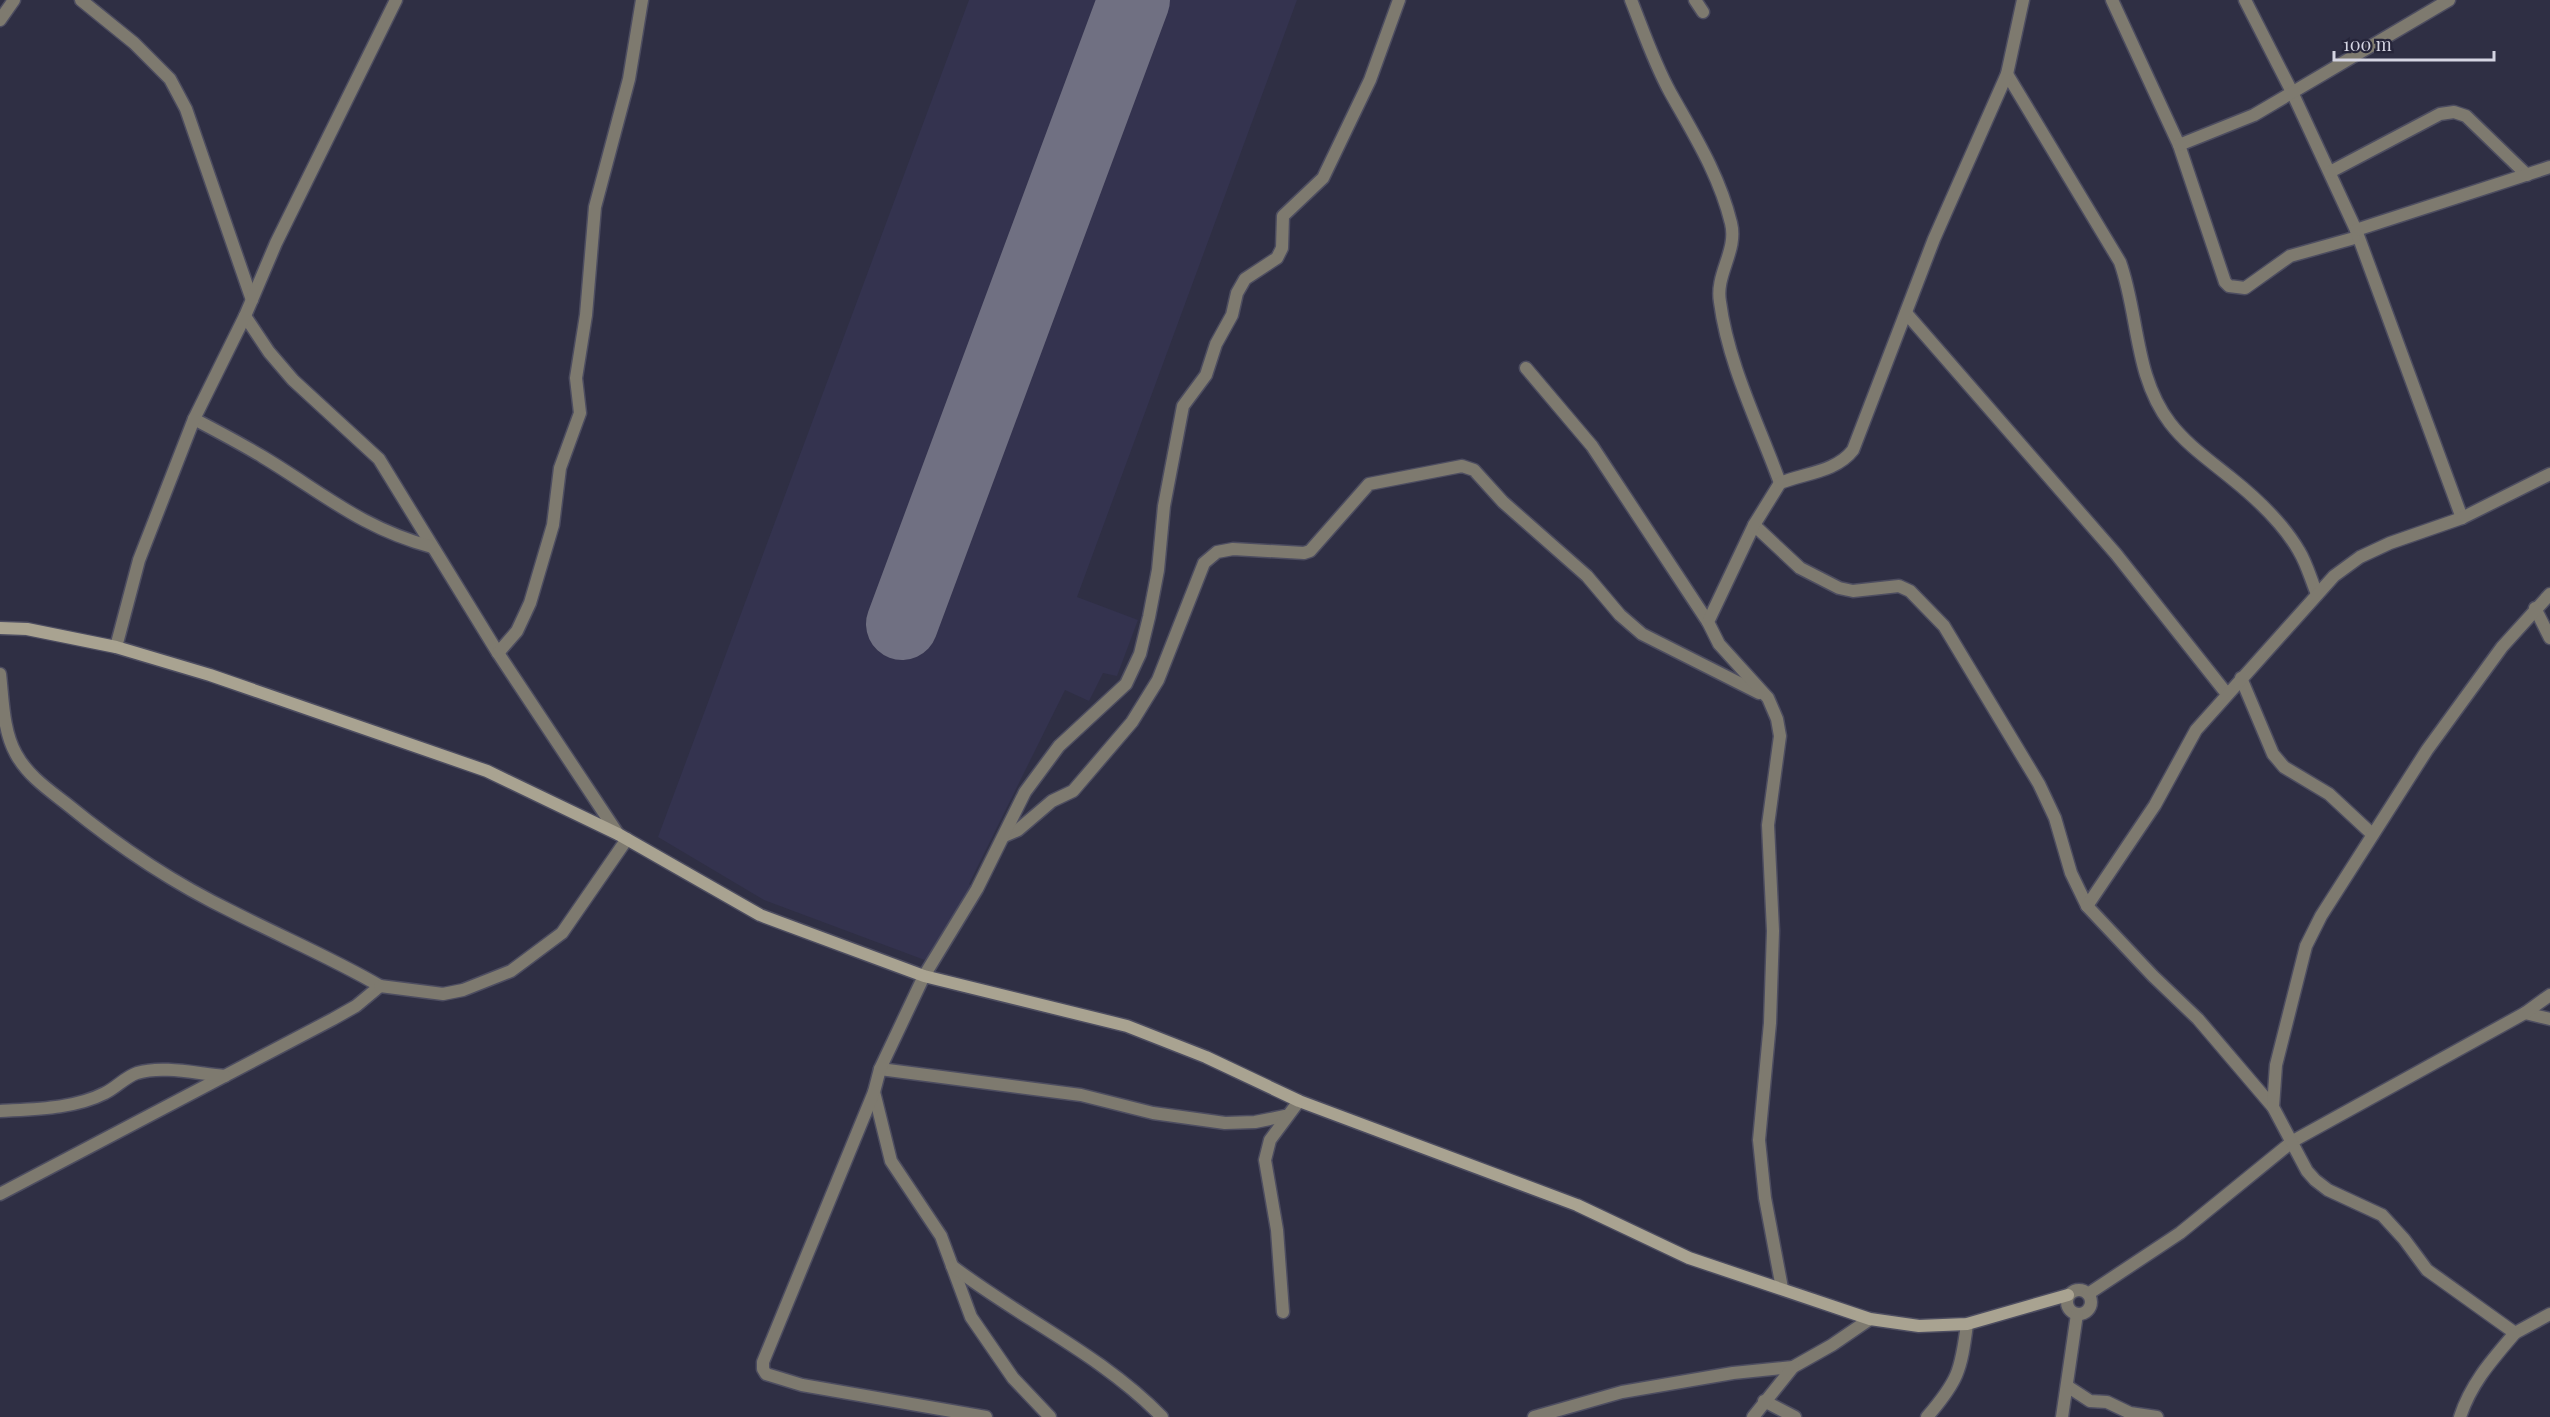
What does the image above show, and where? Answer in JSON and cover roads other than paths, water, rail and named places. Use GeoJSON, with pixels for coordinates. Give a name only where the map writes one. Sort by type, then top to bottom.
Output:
{"type":"FeatureCollection","features":[{"type":"Feature","properties":{"kind":"street"},"geometry":{"type":"LineString","coordinates":[[0,20],[14,0]]}},
{"type":"Feature","properties":{"kind":"street"},"geometry":{"type":"LineString","coordinates":[[81,0],[134,43],[170,79],[186,109],[252,300]]}},
{"type":"Feature","properties":{"kind":"street"},"geometry":{"type":"LineString","coordinates":[[116,647],[139,560],[194,419],[245,316],[276,243],[396,0]]}},
{"type":"Feature","properties":{"kind":"street"},"geometry":{"type":"LineString","coordinates":[[498,653],[517,631],[530,603],[553,525],[560,468],[580,413],[576,378],[586,315],[595,207],[629,79],[642,0]]}},
{"type":"Feature","properties":{"kind":"street"},"geometry":{"type":"LineString","coordinates":[[986,1417],[802,1385],[771,1376],[763,1369],[763,1362],[874,1092],[880,1069],[924,976],[962,916],[1024,792],[1059,746],[1126,684],[1140,654],[1149,617],[1158,570],[1164,506],[1183,406],[1206,375],[1216,344],[1232,315],[1237,294],[1245,279],[1277,258],[1282,248],[1283,216],[1323,178],[1370,80],[1399,0]]}},
{"type":"Feature","properties":{"kind":"street"},"geometry":{"type":"LineString","coordinates":[[1631,0],[1668,90],[1718,178],[1733,233],[1729,256],[1719,282],[1720,304],[1735,363],[1780,483]]}},
{"type":"Feature","properties":{"kind":"street"},"geometry":{"type":"LineString","coordinates":[[1695,0],[1703,12]]}},
{"type":"Feature","properties":{"kind":"street"},"geometry":{"type":"LineString","coordinates":[[2112,0],[2179,145],[2225,282],[2229,286],[2245,288],[2290,256],[2550,167]]}},
{"type":"Feature","properties":{"kind":"street"},"geometry":{"type":"LineString","coordinates":[[2245,0],[2292,92],[2357,234],[2462,518]]}},
{"type":"Feature","properties":{"kind":"street"},"geometry":{"type":"LineString","coordinates":[[2179,145],[2235,125],[2449,0]]}},
{"type":"Feature","properties":{"kind":"street"},"geometry":{"type":"LineString","coordinates":[[1708,622],[1754,525],[1780,483],[1827,469],[1840,462],[1853,450],[1934,239],[2007,74],[2021,2]]}},
{"type":"Feature","properties":{"kind":"street"},"geometry":{"type":"LineString","coordinates":[[2007,74],[2120,262],[2128,285],[2142,365],[2161,408],[2170,423],[2196,452],[2232,478],[2279,523],[2300,551],[2317,594]]}},
{"type":"Feature","properties":{"kind":"street"},"geometry":{"type":"LineString","coordinates":[[2330,172],[2440,114],[2454,112],[2466,116],[2527,175]]}},
{"type":"Feature","properties":{"kind":"street"},"geometry":{"type":"LineString","coordinates":[[1906,313],[2116,554],[2227,694]]}},
{"type":"Feature","properties":{"kind":"street"},"geometry":{"type":"LineString","coordinates":[[245,316],[269,352],[293,380],[379,459],[498,653],[622,836]]}},
{"type":"Feature","properties":{"kind":"street"},"geometry":{"type":"LineString","coordinates":[[1526,368],[1592,446],[1708,622],[1719,644],[1768,698],[1777,719],[1780,735],[1768,825],[1773,931],[1770,1023],[1759,1140],[1765,1198],[1782,1288]]}},
{"type":"Feature","properties":{"kind":"street"},"geometry":{"type":"LineString","coordinates":[[194,419],[263,457],[350,515],[398,538],[432,547]]}},
{"type":"Feature","properties":{"kind":"street"},"geometry":{"type":"LineString","coordinates":[[1004,836],[1018,830],[1052,801],[1073,791],[1132,722],[1158,680],[1204,563],[1217,552],[1233,549],[1304,553],[1310,550],[1358,494],[1376,481],[1462,466],[1474,470],[1503,502],[1587,576],[1620,615],[1642,634],[1768,698]]}},
{"type":"Feature","properties":{"kind":"street"},"geometry":{"type":"LineString","coordinates":[[2087,906],[2155,805],[2196,730],[2334,576],[2360,557],[2390,543],[2462,518],[2550,474]]}},
{"type":"Feature","properties":{"kind":"street"},"geometry":{"type":"LineString","coordinates":[[1754,525],[1800,568],[1839,588],[1852,591],[1899,586],[1910,591],[1944,626],[2039,784],[2055,818],[2071,873],[2087,906],[2152,976],[2198,1019],[2273,1107],[2307,1171],[2315,1180],[2328,1190],[2382,1215],[2404,1239],[2420,1264],[2515,1333]]}},
{"type":"Feature","properties":{"kind":"street"},"geometry":{"type":"LineString","coordinates":[[2273,1107],[2276,1065],[2306,946],[2321,916],[2427,750],[2502,647],[2550,594]]}},
{"type":"Feature","properties":{"kind":"street"},"geometry":{"type":"LineString","coordinates":[[2535,608],[2550,638]]}},
{"type":"Feature","properties":{"kind":"street"},"geometry":{"type":"LineString","coordinates":[[0,628],[27,629],[116,647],[210,675],[487,771],[622,836],[760,915],[924,976],[1127,1026],[1206,1057],[1299,1101],[1577,1205],[1689,1258],[1870,1319],[1919,1326],[1967,1324],[2068,1295],[2075,1290],[2088,1294]]}},
{"type":"Feature","properties":{"kind":"street"},"geometry":{"type":"LineString","coordinates":[[0,674],[8,733],[17,757],[30,773],[99,830],[231,912],[335,959],[380,986],[443,994],[463,990],[511,971],[562,933],[622,836]]}},
{"type":"Feature","properties":{"kind":"street"},"geometry":{"type":"LineString","coordinates":[[2241,678],[2273,754],[2284,767],[2329,794],[2372,834]]}},
{"type":"Feature","properties":{"kind":"street"},"geometry":{"type":"LineString","coordinates":[[0,747],[8,733]]}},
{"type":"Feature","properties":{"kind":"street"},"geometry":{"type":"LineString","coordinates":[[0,1194],[333,1019],[356,1006],[380,986]]}},
{"type":"Feature","properties":{"kind":"street"},"geometry":{"type":"LineString","coordinates":[[2088,1294],[2180,1233],[2293,1141],[2525,1013],[2550,995]]}},
{"type":"Feature","properties":{"kind":"street"},"geometry":{"type":"LineString","coordinates":[[2525,1013],[2550,1019]]}},
{"type":"Feature","properties":{"kind":"street"},"geometry":{"type":"LineString","coordinates":[[880,1069],[1082,1095],[1153,1113],[1225,1123],[1255,1122],[1285,1116]]}},
{"type":"Feature","properties":{"kind":"street"},"geometry":{"type":"LineString","coordinates":[[0,1110],[42,1109],[82,1101],[105,1093],[137,1073],[164,1070],[226,1076]]}},
{"type":"Feature","properties":{"kind":"street"},"geometry":{"type":"LineString","coordinates":[[874,1092],[891,1161],[941,1236],[976,1326],[1013,1378],[1050,1417]]}},
{"type":"Feature","properties":{"kind":"street"},"geometry":{"type":"LineString","coordinates":[[1283,1312],[1277,1230],[1265,1160],[1270,1140],[1285,1116],[1299,1101]]}},
{"type":"Feature","properties":{"kind":"street"},"geometry":{"type":"LineString","coordinates":[[951,1265],[992,1296],[1096,1362],[1148,1402],[1162,1417]]}},
{"type":"Feature","properties":{"kind":"street"},"geometry":{"type":"LineString","coordinates":[[2077,1314],[2089,1308],[2088,1294]]}},
{"type":"Feature","properties":{"kind":"street"},"geometry":{"type":"LineString","coordinates":[[2068,1295],[2067,1305],[2077,1314]]}},
{"type":"Feature","properties":{"kind":"street"},"geometry":{"type":"LineString","coordinates":[[2062,1417],[2077,1314]]}},
{"type":"Feature","properties":{"kind":"street"},"geometry":{"type":"LineString","coordinates":[[2460,1417],[2467,1395],[2480,1374],[2515,1333],[2550,1314]]}},
{"type":"Feature","properties":{"kind":"street"},"geometry":{"type":"LineString","coordinates":[[1753,1417],[1793,1367],[1832,1345],[1870,1319]]}},
{"type":"Feature","properties":{"kind":"street"},"geometry":{"type":"LineString","coordinates":[[1927,1417],[1952,1389],[1958,1376],[1967,1324]]}},
{"type":"Feature","properties":{"kind":"street"},"geometry":{"type":"LineString","coordinates":[[1534,1417],[1622,1392],[1733,1373],[1793,1367]]}},
{"type":"Feature","properties":{"kind":"street"},"geometry":{"type":"LineString","coordinates":[[2067,1386],[2090,1401],[2107,1402],[2130,1413],[2157,1417]]}},
{"type":"Feature","properties":{"kind":"street"},"geometry":{"type":"LineString","coordinates":[[1764,1401],[1795,1417]]}}]}
